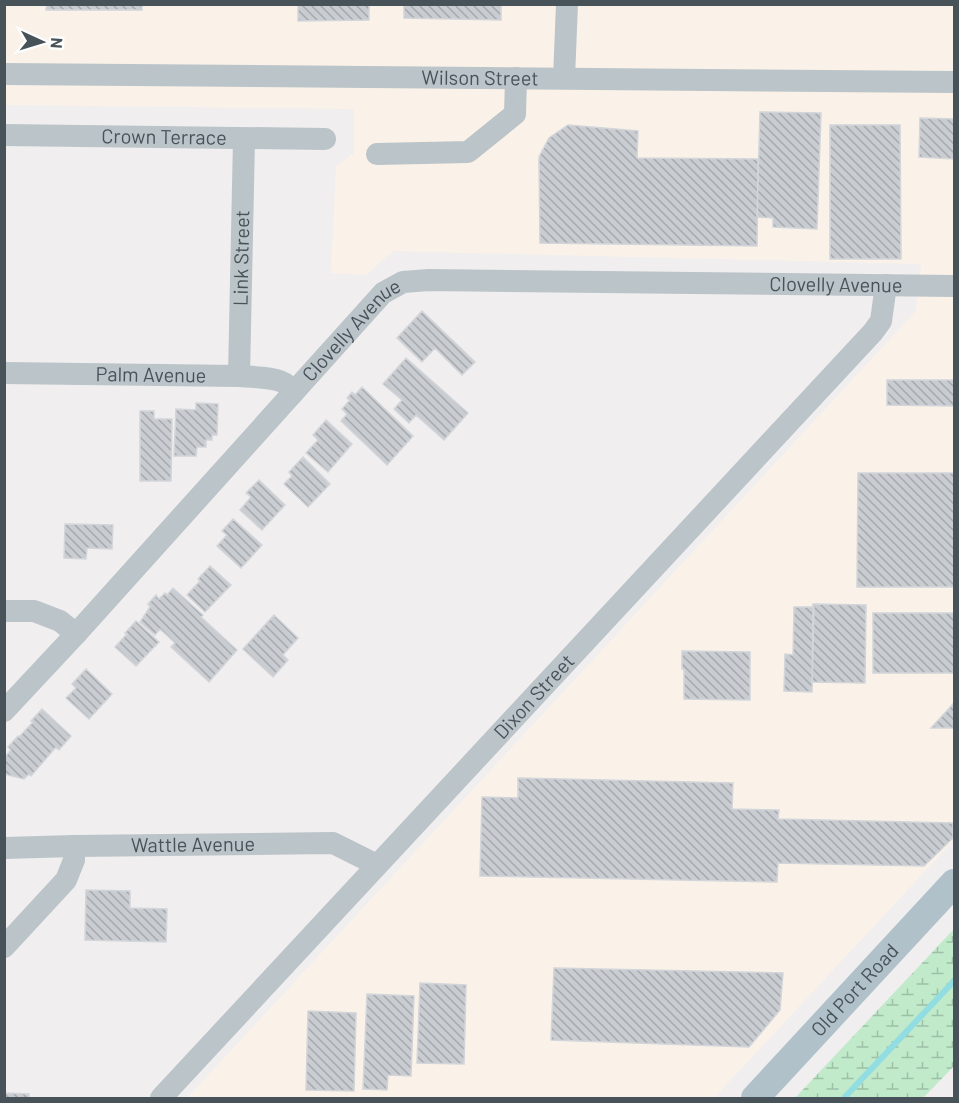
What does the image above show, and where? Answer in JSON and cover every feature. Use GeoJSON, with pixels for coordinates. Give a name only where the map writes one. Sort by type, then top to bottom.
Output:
{"type":"FeatureCollection","features":[{"type":"Feature","properties":{"kind":"main road","name":"Old Port Road"},"geometry":{"type":"LineString","coordinates":[[756,1098],[954,883]]}},
{"type":"Feature","properties":{"kind":"street"},"geometry":{"type":"LineString","coordinates":[[564,78],[567,4]]}},
{"type":"Feature","properties":{"kind":"street","name":"Wilson Street"},"geometry":{"type":"LineString","coordinates":[[4,74],[954,82]]}},
{"type":"Feature","properties":{"kind":"street"},"geometry":{"type":"LineString","coordinates":[[377,154],[468,153],[515,114],[516,78]]}},
{"type":"Feature","properties":{"kind":"street","name":"Crown Terrace"},"geometry":{"type":"LineString","coordinates":[[4,135],[325,139]]}},
{"type":"Feature","properties":{"kind":"street","name":"Link Street"},"geometry":{"type":"LineString","coordinates":[[239,376],[244,139]]}},
{"type":"Feature","properties":{"kind":"street","name":"Clovelly Avenue"},"geometry":{"type":"LineString","coordinates":[[4,711],[382,293],[403,282],[429,280],[954,286]]}},
{"type":"Feature","properties":{"kind":"street","name":"Dixon Street"},"geometry":{"type":"LineString","coordinates":[[161,1098],[873,332],[881,321],[886,285]]}},
{"type":"Feature","properties":{"kind":"street","name":"Palm Avenue"},"geometry":{"type":"LineString","coordinates":[[4,372],[239,376],[273,379],[286,384],[292,394]]}},
{"type":"Feature","properties":{"kind":"street"},"geometry":{"type":"LineString","coordinates":[[4,611],[34,611],[60,621],[76,634]]}},
{"type":"Feature","properties":{"kind":"street","name":"Wattle Avenue"},"geometry":{"type":"LineString","coordinates":[[4,848],[333,843],[377,865]]}},
{"type":"Feature","properties":{"kind":"street"},"geometry":{"type":"LineString","coordinates":[[4,947],[66,880],[74,860],[74,846]]}},
{"type":"Feature","properties":{"kind":"shaded area"},"geometry":{"type":"Polygon","coordinates":[[[5,5],[954,5],[954,840],[714,1098],[187,1098],[916,311],[921,264],[393,251],[366,275],[331,273],[336,166],[354,153],[354,109],[5,105],[5,5]]]}},
{"type":"Feature","properties":{"kind":"green space"},"geometry":{"type":"Polygon","coordinates":[[[954,929],[954,1066],[923,1098],[795,1098],[954,929]]]}},
{"type":"Feature","properties":{"kind":"building"},"geometry":{"type":"Polygon","coordinates":[[[47,4],[142,4],[142,10],[46,10],[47,4]]]}},
{"type":"Feature","properties":{"kind":"building"},"geometry":{"type":"Polygon","coordinates":[[[298,4],[369,4],[369,20],[298,21],[298,4]]]}},
{"type":"Feature","properties":{"kind":"building"},"geometry":{"type":"Polygon","coordinates":[[[404,4],[501,4],[501,20],[404,18],[404,4]]]}},
{"type":"Feature","properties":{"kind":"building"},"geometry":{"type":"Polygon","coordinates":[[[760,112],[821,113],[817,229],[773,227],[773,218],[757,217],[760,112]]]}},
{"type":"Feature","properties":{"kind":"building"},"geometry":{"type":"Polygon","coordinates":[[[920,118],[954,119],[954,159],[919,157],[920,118]]]}},
{"type":"Feature","properties":{"kind":"building"},"geometry":{"type":"Polygon","coordinates":[[[568,125],[638,131],[637,158],[758,159],[757,246],[540,243],[539,157],[549,138],[568,125]]]}},
{"type":"Feature","properties":{"kind":"building"},"geometry":{"type":"Polygon","coordinates":[[[830,125],[900,125],[901,259],[830,259],[830,125]]]}},
{"type":"Feature","properties":{"kind":"building"},"geometry":{"type":"Polygon","coordinates":[[[422,311],[475,362],[462,375],[435,348],[422,362],[397,338],[422,311]]]}},
{"type":"Feature","properties":{"kind":"building"},"geometry":{"type":"Polygon","coordinates":[[[406,358],[468,413],[444,440],[416,415],[409,423],[394,409],[402,400],[383,384],[406,358]]]}},
{"type":"Feature","properties":{"kind":"building"},"geometry":{"type":"Polygon","coordinates":[[[887,380],[954,380],[954,406],[887,405],[887,380]]]}},
{"type":"Feature","properties":{"kind":"building"},"geometry":{"type":"Polygon","coordinates":[[[362,387],[413,436],[387,465],[341,421],[347,414],[342,409],[350,400],[347,398],[352,392],[355,395],[362,387]]]}},
{"type":"Feature","properties":{"kind":"building"},"geometry":{"type":"Polygon","coordinates":[[[196,403],[218,404],[217,435],[212,435],[212,440],[206,440],[206,447],[197,447],[196,456],[174,456],[176,409],[196,410],[196,403]]]}},
{"type":"Feature","properties":{"kind":"building"},"geometry":{"type":"Polygon","coordinates":[[[140,411],[154,411],[154,419],[172,419],[171,481],[140,481],[140,411]]]}},
{"type":"Feature","properties":{"kind":"building"},"geometry":{"type":"Polygon","coordinates":[[[326,420],[352,444],[328,472],[306,453],[318,440],[313,435],[326,420]]]}},
{"type":"Feature","properties":{"kind":"building"},"geometry":{"type":"Polygon","coordinates":[[[303,457],[330,484],[308,507],[284,484],[292,476],[289,472],[303,457]]]}},
{"type":"Feature","properties":{"kind":"building"},"geometry":{"type":"Polygon","coordinates":[[[858,473],[954,473],[954,587],[857,587],[858,473]]]}},
{"type":"Feature","properties":{"kind":"building"},"geometry":{"type":"Polygon","coordinates":[[[259,480],[285,505],[262,530],[240,510],[251,497],[246,493],[259,480]]]}},
{"type":"Feature","properties":{"kind":"building"},"geometry":{"type":"Polygon","coordinates":[[[233,519],[262,545],[241,568],[217,546],[227,535],[222,531],[233,519]]]}},
{"type":"Feature","properties":{"kind":"building"},"geometry":{"type":"Polygon","coordinates":[[[65,524],[113,525],[112,549],[87,548],[86,559],[64,558],[65,524]]]}},
{"type":"Feature","properties":{"kind":"building"},"geometry":{"type":"Polygon","coordinates":[[[210,566],[231,585],[205,612],[187,595],[210,566]]]}},
{"type":"Feature","properties":{"kind":"building"},"geometry":{"type":"Polygon","coordinates":[[[173,588],[237,650],[209,682],[171,647],[175,643],[160,629],[155,635],[140,622],[150,607],[148,604],[156,595],[159,599],[173,588]]]}},
{"type":"Feature","properties":{"kind":"building"},"geometry":{"type":"Polygon","coordinates":[[[813,604],[866,605],[865,683],[812,682],[813,604]]]}},
{"type":"Feature","properties":{"kind":"building"},"geometry":{"type":"Polygon","coordinates":[[[794,607],[814,607],[812,692],[784,691],[785,654],[793,655],[794,607]]]}},
{"type":"Feature","properties":{"kind":"building"},"geometry":{"type":"Polygon","coordinates":[[[873,613],[954,613],[954,673],[873,673],[873,613]]]}},
{"type":"Feature","properties":{"kind":"building"},"geometry":{"type":"Polygon","coordinates":[[[274,615],[298,638],[283,655],[288,660],[273,677],[243,649],[274,615]]]}},
{"type":"Feature","properties":{"kind":"building"},"geometry":{"type":"Polygon","coordinates":[[[136,621],[159,642],[136,666],[115,647],[136,621]]]}},
{"type":"Feature","properties":{"kind":"building"},"geometry":{"type":"Polygon","coordinates":[[[682,651],[750,652],[750,700],[684,699],[682,651]]]}},
{"type":"Feature","properties":{"kind":"building"},"geometry":{"type":"Polygon","coordinates":[[[86,669],[112,694],[89,719],[66,698],[76,688],[72,684],[86,669]]]}},
{"type":"Feature","properties":{"kind":"building"},"geometry":{"type":"Polygon","coordinates":[[[954,703],[954,728],[931,728],[954,703]]]}},
{"type":"Feature","properties":{"kind":"building"},"geometry":{"type":"Polygon","coordinates":[[[42,709],[71,736],[59,750],[56,747],[31,776],[29,774],[24,779],[4,774],[4,758],[11,750],[8,747],[33,722],[31,721],[42,709]]]}},
{"type":"Feature","properties":{"kind":"building"},"geometry":{"type":"Polygon","coordinates":[[[518,778],[733,783],[732,809],[779,810],[778,819],[953,823],[953,838],[924,866],[778,863],[777,882],[480,876],[482,797],[518,798],[518,778]]]}},
{"type":"Feature","properties":{"kind":"building"},"geometry":{"type":"Polygon","coordinates":[[[86,890],[130,891],[130,908],[167,909],[166,942],[85,940],[86,890]]]}},
{"type":"Feature","properties":{"kind":"building"},"geometry":{"type":"Polygon","coordinates":[[[554,968],[783,973],[780,1010],[749,1047],[551,1040],[554,968]]]}},
{"type":"Feature","properties":{"kind":"building"},"geometry":{"type":"Polygon","coordinates":[[[420,983],[466,985],[464,1064],[417,1063],[420,983]]]}},
{"type":"Feature","properties":{"kind":"building"},"geometry":{"type":"Polygon","coordinates":[[[367,994],[414,996],[411,1076],[388,1075],[387,1090],[363,1089],[367,994]]]}},
{"type":"Feature","properties":{"kind":"building"},"geometry":{"type":"Polygon","coordinates":[[[308,1011],[356,1013],[354,1091],[306,1090],[308,1011]]]}},
{"type":"Feature","properties":{"kind":"building"},"geometry":{"type":"Polygon","coordinates":[[[4,1093],[29,1094],[29,1098],[4,1098],[4,1093]]]}},
{"type":"Feature","properties":{"kind":"waterway"},"geometry":{"type":"LineString","coordinates":[[844,1098],[954,981]]}}]}
